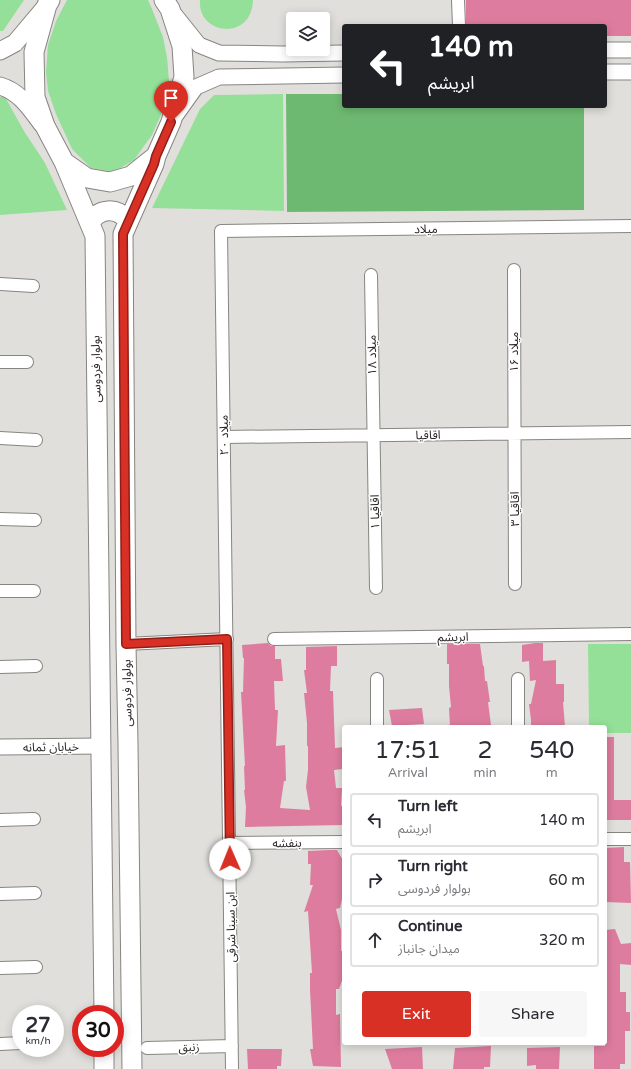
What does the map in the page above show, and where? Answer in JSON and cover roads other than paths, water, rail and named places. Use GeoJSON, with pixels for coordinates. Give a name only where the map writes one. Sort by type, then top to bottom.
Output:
{"type":"FeatureCollection","features":[{"type":"Feature","properties":{"kind":"main road"},"geometry":{"type":"LineString","coordinates":[[0,50],[4,50],[15,43],[48,3]]}},
{"type":"Feature","properties":{"kind":"main road","name":"بولوار فردوسی"},"geometry":{"type":"LineString","coordinates":[[48,3],[34,52],[35,97],[44,126],[64,162],[95,236],[104,1005]]}},
{"type":"Feature","properties":{"kind":"main road","name":"بولوار فردوسی"},"geometry":{"type":"LineString","coordinates":[[132,1069],[126,644],[123,234],[171,122],[184,77],[182,46],[167,4]]}},
{"type":"Feature","properties":{"kind":"main road"},"geometry":{"type":"LineString","coordinates":[[0,86],[23,99],[44,126]]}},
{"type":"Feature","properties":{"kind":"main road"},"geometry":{"type":"LineString","coordinates":[[64,162],[87,178],[110,182],[131,176],[156,156]]}},
{"type":"Feature","properties":{"kind":"main road"},"geometry":{"type":"LineString","coordinates":[[90,222],[98,214],[108,211],[120,213],[128,220]]}},
{"type":"Feature","properties":{"kind":"main road"},"geometry":{"type":"LineString","coordinates":[[104,1057],[104,1069]]}},
{"type":"Feature","properties":{"kind":"street"},"geometry":{"type":"LineString","coordinates":[[458,0],[459,24]]}},
{"type":"Feature","properties":{"kind":"street"},"geometry":{"type":"LineString","coordinates":[[167,4],[198,45],[219,53],[342,53]]}},
{"type":"Feature","properties":{"kind":"street"},"geometry":{"type":"LineString","coordinates":[[607,50],[631,50]]}},
{"type":"Feature","properties":{"kind":"street"},"geometry":{"type":"LineString","coordinates":[[607,72],[631,72]]}},
{"type":"Feature","properties":{"kind":"street"},"geometry":{"type":"LineString","coordinates":[[171,122],[196,87],[220,77],[342,75]]}},
{"type":"Feature","properties":{"kind":"street","name":"میلاد"},"geometry":{"type":"LineString","coordinates":[[221,231],[631,226]]}},
{"type":"Feature","properties":{"kind":"street","name":"میلاد ۲۰"},"geometry":{"type":"LineString","coordinates":[[221,231],[227,639]]}},
{"type":"Feature","properties":{"kind":"street","name":"میلاد ۱۶"},"geometry":{"type":"LineString","coordinates":[[514,270],[514,434]]}},
{"type":"Feature","properties":{"kind":"street","name":"میلاد ۱۸"},"geometry":{"type":"LineString","coordinates":[[371,275],[374,435]]}},
{"type":"Feature","properties":{"kind":"street"},"geometry":{"type":"LineString","coordinates":[[0,284],[33,286]]}},
{"type":"Feature","properties":{"kind":"street"},"geometry":{"type":"LineString","coordinates":[[0,362],[27,362]]}},
{"type":"Feature","properties":{"kind":"street","name":"اقاقیا"},"geometry":{"type":"LineString","coordinates":[[224,437],[631,432]]}},
{"type":"Feature","properties":{"kind":"street","name":"اقاقیا ۳"},"geometry":{"type":"LineString","coordinates":[[514,434],[515,584]]}},
{"type":"Feature","properties":{"kind":"street","name":"اقاقیا ۱"},"geometry":{"type":"LineString","coordinates":[[374,435],[376,588]]}},
{"type":"Feature","properties":{"kind":"street"},"geometry":{"type":"LineString","coordinates":[[0,438],[36,440]]}},
{"type":"Feature","properties":{"kind":"street"},"geometry":{"type":"LineString","coordinates":[[0,519],[35,520]]}},
{"type":"Feature","properties":{"kind":"street"},"geometry":{"type":"LineString","coordinates":[[0,591],[34,591]]}},
{"type":"Feature","properties":{"kind":"street","name":"ابریشم"},"geometry":{"type":"LineString","coordinates":[[274,639],[631,634]]}},
{"type":"Feature","properties":{"kind":"street"},"geometry":{"type":"LineString","coordinates":[[126,644],[227,639]]}},
{"type":"Feature","properties":{"kind":"street","name":"ابن سینا شرقی"},"geometry":{"type":"LineString","coordinates":[[227,639],[232,1069]]}},
{"type":"Feature","properties":{"kind":"street"},"geometry":{"type":"LineString","coordinates":[[0,667],[36,666]]}},
{"type":"Feature","properties":{"kind":"street"},"geometry":{"type":"LineString","coordinates":[[377,679],[377,725]]}},
{"type":"Feature","properties":{"kind":"street"},"geometry":{"type":"LineString","coordinates":[[518,679],[518,725]]}},
{"type":"Feature","properties":{"kind":"street","name":"خیابان ثمانه"},"geometry":{"type":"LineString","coordinates":[[0,747],[101,746]]}},
{"type":"Feature","properties":{"kind":"street"},"geometry":{"type":"LineString","coordinates":[[0,820],[34,819]]}},
{"type":"Feature","properties":{"kind":"street"},"geometry":{"type":"LineString","coordinates":[[607,839],[631,839]]}},
{"type":"Feature","properties":{"kind":"street","name":"بنفشه"},"geometry":{"type":"LineString","coordinates":[[230,844],[342,842]]}},
{"type":"Feature","properties":{"kind":"street"},"geometry":{"type":"LineString","coordinates":[[0,894],[35,893]]}},
{"type":"Feature","properties":{"kind":"street"},"geometry":{"type":"LineString","coordinates":[[0,968],[36,967]]}},
{"type":"Feature","properties":{"kind":"street"},"geometry":{"type":"LineString","coordinates":[[0,1044],[12,1043]]}},
{"type":"Feature","properties":{"kind":"street","name":"زنبق"},"geometry":{"type":"LineString","coordinates":[[147,1048],[232,1046]]}}]}
